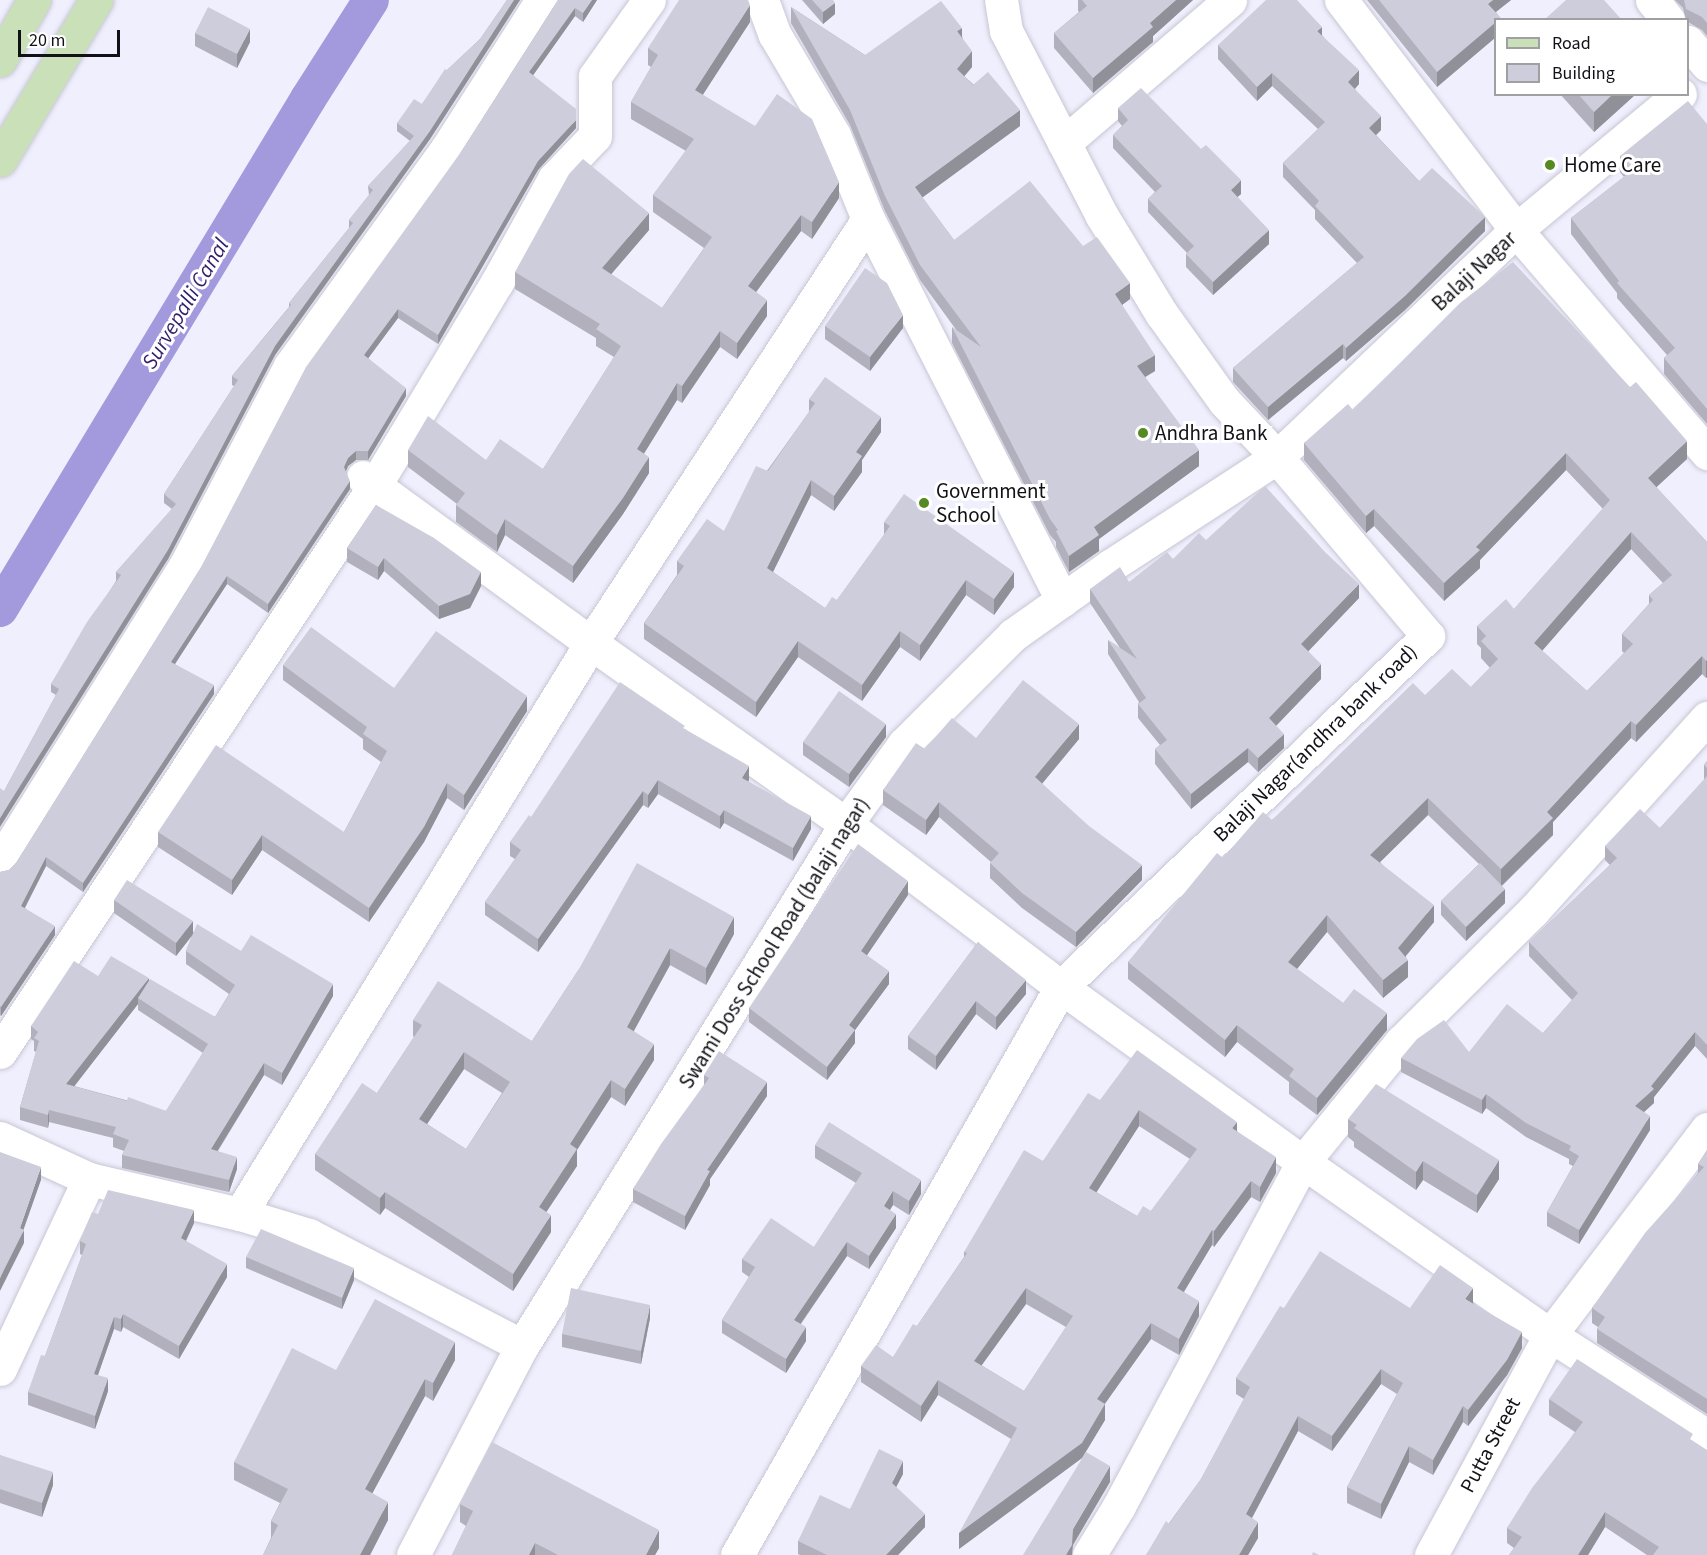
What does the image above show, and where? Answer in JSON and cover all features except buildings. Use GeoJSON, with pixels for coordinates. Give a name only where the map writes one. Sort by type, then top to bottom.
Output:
{"type":"FeatureCollection","features":[{"type":"Feature","properties":{"kind":"main road"},"geometry":{"type":"LineString","coordinates":[[0,60],[34,0]]}},
{"type":"Feature","properties":{"kind":"main road"},"geometry":{"type":"LineString","coordinates":[[0,160],[88,3]]}},
{"type":"Feature","properties":{"kind":"street"},"geometry":{"type":"LineString","coordinates":[[0,862],[184,568],[290,366],[446,150],[542,0]]}},
{"type":"Feature","properties":{"kind":"street"},"geometry":{"type":"LineString","coordinates":[[0,1052],[496,284],[554,179],[595,136],[595,76],[649,0]]}},
{"type":"Feature","properties":{"kind":"street"},"geometry":{"type":"LineString","coordinates":[[762,0],[775,35],[834,135],[868,219],[1062,600]]}},
{"type":"Feature","properties":{"kind":"street","name":"Balaji Nagar(andhra bank road)"},"geometry":{"type":"LineString","coordinates":[[1001,0],[1006,30],[1102,216],[1161,312],[1224,401],[1277,457],[1428,636],[1061,987]]}},
{"type":"Feature","properties":{"kind":"street"},"geometry":{"type":"LineString","coordinates":[[1064,143],[1230,0]]}},
{"type":"Feature","properties":{"kind":"street"},"geometry":{"type":"LineString","coordinates":[[1341,0],[1516,230],[1707,453]]}},
{"type":"Feature","properties":{"kind":"street"},"geometry":{"type":"LineString","coordinates":[[1652,0],[1666,18]]}},
{"type":"Feature","properties":{"kind":"street"},"geometry":{"type":"LineString","coordinates":[[1689,43],[1707,65]]}},
{"type":"Feature","properties":{"kind":"street"},"geometry":{"type":"LineString","coordinates":[[1689,88],[1707,73]]}},
{"type":"Feature","properties":{"kind":"street","name":"Balaji Nagar"},"geometry":{"type":"LineString","coordinates":[[1277,457],[1516,230],[1678,96]]}},
{"type":"Feature","properties":{"kind":"street"},"geometry":{"type":"LineString","coordinates":[[240,1214],[591,643],[868,219]]}},
{"type":"Feature","properties":{"kind":"street","name":"Swami Doss School Road (balaji nagar)"},"geometry":{"type":"LineString","coordinates":[[413,1555],[522,1346],[846,824],[904,744],[1013,635],[1277,457]]}},
{"type":"Feature","properties":{"kind":"street"},"geometry":{"type":"LineString","coordinates":[[369,481],[591,643],[846,824],[1061,987],[1303,1162],[1550,1335],[1707,1436]]}},
{"type":"Feature","properties":{"kind":"street"},"geometry":{"type":"LineString","coordinates":[[1089,1555],[1119,1506],[1303,1162],[1401,1042],[1533,912],[1707,718]]}},
{"type":"Feature","properties":{"kind":"street"},"geometry":{"type":"LineString","coordinates":[[737,1555],[1061,987]]}},
{"type":"Feature","properties":{"kind":"street","name":"Putta Street"},"geometry":{"type":"LineString","coordinates":[[1431,1555],[1550,1335],[1707,1129]]}},
{"type":"Feature","properties":{"kind":"street"},"geometry":{"type":"LineString","coordinates":[[0,1138],[89,1179],[240,1214],[309,1235],[522,1346]]}},
{"type":"Feature","properties":{"kind":"street"},"geometry":{"type":"LineString","coordinates":[[0,1369],[89,1179]]}},
{"type":"Feature","properties":{"kind":"waterway","name":"Survepalli Canal"},"geometry":{"type":"LineString","coordinates":[[0,609],[308,99],[371,0]]}},
{"type":"Feature","properties":{"kind":"place","name":"Home Care"},"geometry":{"type":"Point","coordinates":[1550,165]}},
{"type":"Feature","properties":{"kind":"place","name":"Andhra Bank"},"geometry":{"type":"Point","coordinates":[1143,433]}},
{"type":"Feature","properties":{"kind":"place","name":"Government School"},"geometry":{"type":"Point","coordinates":[924,503]}}]}
